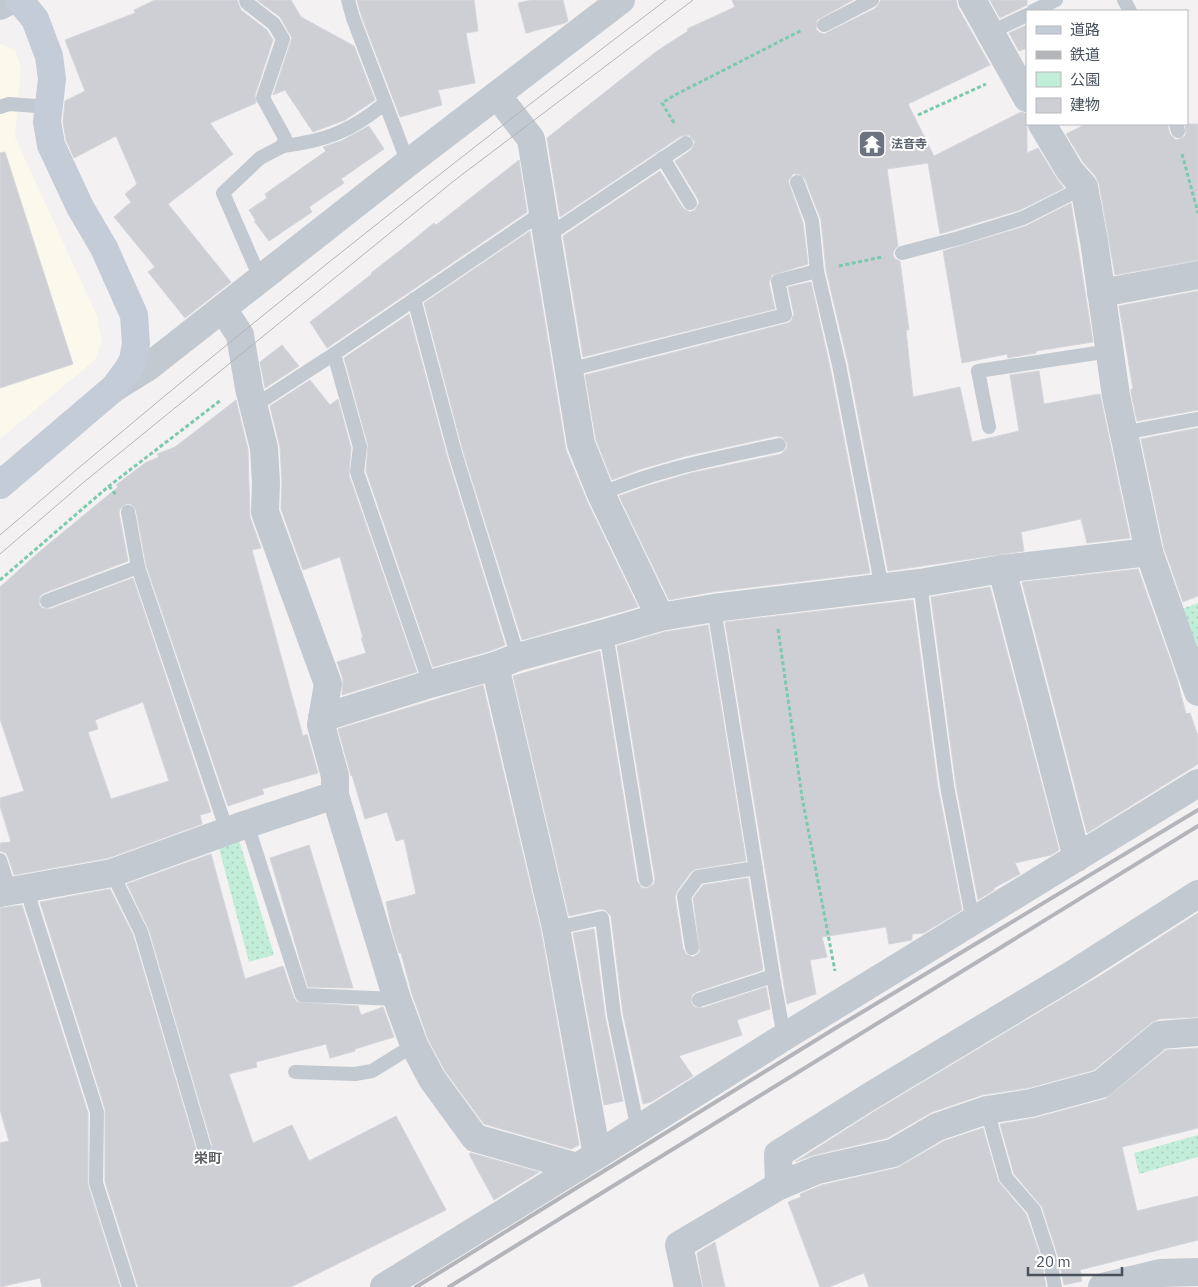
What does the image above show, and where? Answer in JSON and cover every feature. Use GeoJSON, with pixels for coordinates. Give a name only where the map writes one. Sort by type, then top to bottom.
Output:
{"type":"FeatureCollection","features":[{"type":"Feature","properties":{"kind":"street"},"geometry":{"type":"LineString","coordinates":[[0,6],[11,0]]}},
{"type":"Feature","properties":{"kind":"street"},"geometry":{"type":"LineString","coordinates":[[19,0],[35,19],[49,56],[52,79],[47,122],[51,144],[80,207],[104,248],[134,316],[136,344],[133,360],[114,388]]}},
{"type":"Feature","properties":{"kind":"street"},"geometry":{"type":"LineString","coordinates":[[0,485],[114,388],[148,368],[408,163],[621,0]]}},
{"type":"Feature","properties":{"kind":"street"},"geometry":{"type":"LineString","coordinates":[[972,0],[1026,96]]}},
{"type":"Feature","properties":{"kind":"street"},"geometry":{"type":"LineString","coordinates":[[497,95],[531,138],[581,444],[601,494],[660,617]]}},
{"type":"Feature","properties":{"kind":"street"},"geometry":{"type":"LineString","coordinates":[[1043,125],[1070,171],[1084,186],[1116,396],[1149,552],[1198,692]]}},
{"type":"Feature","properties":{"kind":"street"},"geometry":{"type":"LineString","coordinates":[[1101,293],[1198,275]]}},
{"type":"Feature","properties":{"kind":"street"},"geometry":{"type":"LineString","coordinates":[[223,309],[240,335],[264,448],[265,512],[328,684],[322,725],[335,776],[335,795],[397,999],[414,1045],[432,1079],[475,1138],[587,1161]]}},
{"type":"Feature","properties":{"kind":"street"},"geometry":{"type":"LineString","coordinates":[[322,718],[430,684],[660,617],[714,608],[920,583],[1002,569],[1149,552]]}},
{"type":"Feature","properties":{"kind":"street"},"geometry":{"type":"LineString","coordinates":[[1002,569],[1077,858]]}},
{"type":"Feature","properties":{"kind":"street"},"geometry":{"type":"LineString","coordinates":[[507,661],[556,928],[587,1161]]}},
{"type":"Feature","properties":{"kind":"street"},"geometry":{"type":"LineString","coordinates":[[384,1287],[784,1037],[1198,783]]}},
{"type":"Feature","properties":{"kind":"street"},"geometry":{"type":"LineString","coordinates":[[12,891],[112,873],[335,795]]}},
{"type":"Feature","properties":{"kind":"street"},"geometry":{"type":"LineString","coordinates":[[779,1186],[778,1154],[1068,977],[1198,894]]}},
{"type":"Feature","properties":{"kind":"street"},"geometry":{"type":"LineString","coordinates":[[688,1287],[679,1245],[779,1186],[817,1170],[894,1153],[937,1127],[987,1110],[1031,1103],[1101,1084],[1160,1034],[1198,1032]]}},
{"type":"Feature","properties":{"kind":"street"},"geometry":{"type":"LineString","coordinates":[[1102,1287],[1160,1274],[1198,1272]]}},
{"type":"Feature","properties":{"kind":"lane"},"geometry":{"type":"LineString","coordinates":[[246,0],[247,3],[274,24],[283,39],[263,98],[285,138],[283,146]]}},
{"type":"Feature","properties":{"kind":"lane"},"geometry":{"type":"LineString","coordinates":[[348,0],[353,18],[408,163]]}},
{"type":"Feature","properties":{"kind":"lane"},"geometry":{"type":"LineString","coordinates":[[824,25],[872,0]]}},
{"type":"Feature","properties":{"kind":"lane"},"geometry":{"type":"LineString","coordinates":[[1035,10],[1056,0]]}},
{"type":"Feature","properties":{"kind":"lane"},"geometry":{"type":"LineString","coordinates":[[991,32],[1026,14]]}},
{"type":"Feature","properties":{"kind":"lane"},"geometry":{"type":"LineString","coordinates":[[261,280],[223,193],[260,158],[283,146],[312,142],[340,132],[367,118],[385,102]]}},
{"type":"Feature","properties":{"kind":"lane"},"geometry":{"type":"LineString","coordinates":[[0,107],[9,104],[50,107]]}},
{"type":"Feature","properties":{"kind":"lane"},"geometry":{"type":"LineString","coordinates":[[252,397],[334,354],[414,299],[663,158],[686,143]]}},
{"type":"Feature","properties":{"kind":"lane"},"geometry":{"type":"LineString","coordinates":[[663,158],[690,203]]}},
{"type":"Feature","properties":{"kind":"lane"},"geometry":{"type":"LineString","coordinates":[[797,182],[812,222],[817,271],[839,365],[882,588]]}},
{"type":"Feature","properties":{"kind":"lane"},"geometry":{"type":"LineString","coordinates":[[902,252],[959,238],[1023,218],[1084,186]]}},
{"type":"Feature","properties":{"kind":"lane"},"geometry":{"type":"LineString","coordinates":[[568,370],[784,315],[778,281],[817,271]]}},
{"type":"Feature","properties":{"kind":"lane"},"geometry":{"type":"LineString","coordinates":[[414,299],[507,661]]}},
{"type":"Feature","properties":{"kind":"lane"},"geometry":{"type":"LineString","coordinates":[[988,427],[978,371],[1110,351]]}},
{"type":"Feature","properties":{"kind":"lane"},"geometry":{"type":"LineString","coordinates":[[334,354],[360,447],[357,472],[430,684]]}},
{"type":"Feature","properties":{"kind":"lane"},"geometry":{"type":"LineString","coordinates":[[1123,433],[1198,419]]}},
{"type":"Feature","properties":{"kind":"lane"},"geometry":{"type":"LineString","coordinates":[[601,494],[620,485],[681,467],[779,445]]}},
{"type":"Feature","properties":{"kind":"lane"},"geometry":{"type":"LineString","coordinates":[[128,512],[138,567],[302,995],[397,999]]}},
{"type":"Feature","properties":{"kind":"lane"},"geometry":{"type":"LineString","coordinates":[[47,601],[138,567]]}},
{"type":"Feature","properties":{"kind":"lane"},"geometry":{"type":"LineString","coordinates":[[920,583],[947,786],[973,922]]}},
{"type":"Feature","properties":{"kind":"lane"},"geometry":{"type":"LineString","coordinates":[[714,608],[784,1037]]}},
{"type":"Feature","properties":{"kind":"lane"},"geometry":{"type":"LineString","coordinates":[[606,633],[646,880]]}},
{"type":"Feature","properties":{"kind":"lane"},"geometry":{"type":"LineString","coordinates":[[0,860],[97,1112],[96,1182],[129,1287]]}},
{"type":"Feature","properties":{"kind":"lane"},"geometry":{"type":"LineString","coordinates":[[692,948],[684,896],[698,877],[756,868]]}},
{"type":"Feature","properties":{"kind":"lane"},"geometry":{"type":"LineString","coordinates":[[112,873],[141,932],[204,1147]]}},
{"type":"Feature","properties":{"kind":"lane"},"geometry":{"type":"LineString","coordinates":[[556,928],[602,918],[614,1015],[638,1130]]}},
{"type":"Feature","properties":{"kind":"lane"},"geometry":{"type":"LineString","coordinates":[[698,1000],[773,976]]}},
{"type":"Feature","properties":{"kind":"lane"},"geometry":{"type":"LineString","coordinates":[[295,1072],[355,1074],[372,1071],[414,1045]]}},
{"type":"Feature","properties":{"kind":"lane"},"geometry":{"type":"LineString","coordinates":[[987,1110],[1006,1178],[1034,1210],[1049,1256],[1055,1287]]}},
{"type":"Feature","properties":{"kind":"path"},"geometry":{"type":"LineString","coordinates":[[686,143],[662,103],[674,95],[820,21],[824,25]]}},
{"type":"Feature","properties":{"kind":"path"},"geometry":{"type":"LineString","coordinates":[[918,115],[1012,72]]}},
{"type":"Feature","properties":{"kind":"path"},"geometry":{"type":"LineString","coordinates":[[1177,127],[1176,132],[1198,213]]}},
{"type":"Feature","properties":{"kind":"path"},"geometry":{"type":"LineString","coordinates":[[817,271],[902,252]]}},
{"type":"Feature","properties":{"kind":"path"},"geometry":{"type":"LineString","coordinates":[[0,580],[109,486],[226,395],[252,397]]}},
{"type":"Feature","properties":{"kind":"path"},"geometry":{"type":"LineString","coordinates":[[774,601],[802,797],[841,1003]]}},
{"type":"Feature","properties":{"kind":"shaded area"},"geometry":{"type":"Polygon","coordinates":[[[0,44],[15,50],[21,67],[15,137],[97,316],[102,342],[95,360],[0,439],[0,44]]]}},
{"type":"Feature","properties":{"kind":"green space"},"geometry":{"type":"Polygon","coordinates":[[[1198,603],[1198,652],[1182,609],[1198,603]]]}},
{"type":"Feature","properties":{"kind":"green space"},"geometry":{"type":"Polygon","coordinates":[[[238,837],[274,955],[249,962],[218,844],[238,837]]]}},
{"type":"Feature","properties":{"kind":"green space"},"geometry":{"type":"Polygon","coordinates":[[[1198,1135],[1198,1157],[1139,1174],[1134,1153],[1198,1135]]]}},
{"type":"Feature","properties":{"kind":"building"},"geometry":{"type":"Polygon","coordinates":[[[155,0],[237,0],[241,10],[267,30],[273,40],[255,95],[256,103],[210,123],[233,154],[168,204],[231,282],[185,318],[148,272],[155,267],[114,217],[131,202],[125,194],[137,184],[116,136],[74,158],[66,140],[63,122],[65,101],[85,91],[65,40],[135,13],[134,10],[155,0]]]}},
{"type":"Feature","properties":{"kind":"building"},"geometry":{"type":"Polygon","coordinates":[[[257,0],[291,0],[301,17],[354,46],[375,100],[345,120],[313,132],[285,90],[273,95],[292,38],[280,17],[257,0]]]}},
{"type":"Feature","properties":{"kind":"building"},"geometry":{"type":"Polygon","coordinates":[[[357,0],[474,0],[478,31],[466,33],[475,83],[438,90],[442,105],[400,117],[357,0]]]}},
{"type":"Feature","properties":{"kind":"building"},"geometry":{"type":"Polygon","coordinates":[[[532,0],[563,0],[568,21],[526,33],[518,3],[532,0]]]}},
{"type":"Feature","properties":{"kind":"building"},"geometry":{"type":"Polygon","coordinates":[[[732,0],[853,0],[817,20],[816,29],[824,34],[876,8],[881,0],[956,0],[958,8],[990,65],[908,104],[934,156],[1021,112],[1026,114],[1027,153],[1038,148],[1064,188],[1020,210],[940,234],[928,163],[887,169],[898,246],[894,250],[893,255],[895,259],[900,261],[909,330],[906,330],[913,397],[960,387],[972,442],[1019,431],[1010,375],[1039,371],[1044,404],[1100,394],[1130,538],[1087,543],[1081,519],[1021,532],[1024,551],[888,571],[848,363],[826,270],[821,220],[805,179],[799,174],[793,174],[788,181],[803,223],[808,264],[772,275],[769,283],[775,309],[583,357],[563,236],[660,171],[683,208],[690,212],[695,210],[699,203],[698,199],[675,161],[691,150],[695,142],[689,135],[681,136],[560,217],[547,138],[657,51],[688,31],[687,29],[735,7],[732,0]]]}},
{"type":"Feature","properties":{"kind":"building"},"geometry":{"type":"Polygon","coordinates":[[[990,0],[1027,0],[1027,5],[1000,18],[990,0]]]}},
{"type":"Feature","properties":{"kind":"building"},"geometry":{"type":"Polygon","coordinates":[[[1026,25],[1026,48],[1019,51],[1009,33],[1026,25]]]}},
{"type":"Feature","properties":{"kind":"building"},"geometry":{"type":"Polygon","coordinates":[[[1198,124],[1198,260],[1115,275],[1099,184],[1066,134],[1084,125],[1167,125],[1170,134],[1176,140],[1184,137],[1186,134],[1185,125],[1198,124]]]}},
{"type":"Feature","properties":{"kind":"building"},"geometry":{"type":"Polygon","coordinates":[[[369,126],[384,149],[341,179],[344,183],[309,207],[312,212],[269,241],[254,221],[256,221],[249,210],[267,198],[265,194],[326,151],[323,147],[341,141],[369,126]]]}},
{"type":"Feature","properties":{"kind":"building"},"geometry":{"type":"Polygon","coordinates":[[[5,152],[73,364],[0,388],[0,153],[5,152]]]}},
{"type":"Feature","properties":{"kind":"building"},"geometry":{"type":"Polygon","coordinates":[[[519,160],[527,212],[327,348],[310,322],[434,223],[436,225],[519,160]]]}},
{"type":"Feature","properties":{"kind":"building"},"geometry":{"type":"Polygon","coordinates":[[[1071,203],[1093,342],[1036,351],[1036,353],[1008,358],[1007,354],[962,363],[943,251],[1026,226],[1071,203]]]}},
{"type":"Feature","properties":{"kind":"building"},"geometry":{"type":"Polygon","coordinates":[[[530,231],[566,450],[587,501],[638,607],[522,640],[463,451],[424,303],[530,231]]]}},
{"type":"Feature","properties":{"kind":"building"},"geometry":{"type":"Polygon","coordinates":[[[811,282],[830,367],[870,573],[712,592],[669,600],[619,496],[691,473],[781,454],[787,448],[787,443],[782,437],[777,436],[686,456],[641,469],[612,480],[596,440],[585,375],[788,323],[794,314],[788,287],[811,282]]]}},
{"type":"Feature","properties":{"kind":"building"},"geometry":{"type":"Polygon","coordinates":[[[1198,291],[1198,410],[1137,421],[1131,393],[1131,389],[1133,389],[1119,306],[1198,291]]]}},
{"type":"Feature","properties":{"kind":"building"},"geometry":{"type":"Polygon","coordinates":[[[409,314],[447,456],[505,645],[433,667],[366,471],[368,445],[344,358],[409,314]]]}},
{"type":"Feature","properties":{"kind":"building"},"geometry":{"type":"Polygon","coordinates":[[[282,345],[299,366],[265,388],[260,362],[282,345]]]}},
{"type":"Feature","properties":{"kind":"building"},"geometry":{"type":"Polygon","coordinates":[[[310,380],[330,405],[338,399],[351,448],[349,475],[417,672],[342,695],[343,679],[337,662],[366,653],[361,638],[363,638],[340,557],[303,570],[281,509],[280,447],[270,406],[310,380]]]}},
{"type":"Feature","properties":{"kind":"building"},"geometry":{"type":"Polygon","coordinates":[[[236,400],[248,450],[250,517],[261,548],[252,550],[303,736],[307,734],[318,773],[262,789],[264,794],[228,806],[146,565],[136,510],[131,504],[126,504],[120,509],[119,513],[128,561],[44,593],[40,596],[39,604],[42,608],[50,609],[133,578],[211,812],[200,815],[202,824],[108,858],[14,875],[6,853],[0,851],[0,843],[11,842],[0,806],[0,798],[24,791],[0,719],[0,587],[118,487],[116,485],[145,463],[159,457],[157,454],[175,447],[236,400]],[[143,702],[95,720],[98,729],[88,732],[111,799],[169,781],[143,702]]]}},
{"type":"Feature","properties":{"kind":"building"},"geometry":{"type":"Polygon","coordinates":[[[1198,428],[1198,596],[1183,602],[1164,548],[1141,439],[1198,428]]]}},
{"type":"Feature","properties":{"kind":"building"},"geometry":{"type":"Polygon","coordinates":[[[1138,569],[1177,679],[1186,714],[1190,713],[1198,736],[1198,764],[1087,833],[1022,582],[1138,569]]]}},
{"type":"Feature","properties":{"kind":"building"},"geometry":{"type":"Polygon","coordinates":[[[990,587],[1059,850],[1051,855],[1015,863],[1020,874],[994,888],[994,890],[978,900],[956,785],[931,597],[990,587]]]}},
{"type":"Feature","properties":{"kind":"building"},"geometry":{"type":"Polygon","coordinates":[[[913,600],[938,788],[962,910],[924,933],[912,934],[912,940],[889,944],[886,927],[822,937],[827,957],[810,960],[816,994],[787,1004],[725,622],[913,600]]]}},
{"type":"Feature","properties":{"kind":"building"},"geometry":{"type":"Polygon","coordinates":[[[708,625],[746,861],[696,869],[691,872],[677,891],[675,897],[683,949],[686,954],[693,957],[700,951],[693,898],[703,885],[748,878],[763,970],[696,992],[692,995],[691,1002],[694,1007],[702,1008],[766,987],[770,1009],[737,1020],[742,1035],[679,1056],[693,1076],[651,1102],[643,1104],[623,1014],[611,916],[601,909],[569,916],[513,676],[600,651],[637,881],[642,888],[648,888],[654,884],[655,879],[617,646],[664,632],[708,625]]]}},
{"type":"Feature","properties":{"kind":"building"},"geometry":{"type":"Polygon","coordinates":[[[483,685],[541,931],[579,1145],[571,1149],[484,1124],[445,1071],[428,1039],[412,994],[401,953],[399,953],[392,930],[386,902],[416,894],[404,839],[396,841],[387,812],[365,819],[338,729],[483,685]]]}},
{"type":"Feature","properties":{"kind":"building"},"geometry":{"type":"Polygon","coordinates":[[[309,845],[353,988],[308,987],[270,858],[309,845]]]}},
{"type":"Feature","properties":{"kind":"building"},"geometry":{"type":"Polygon","coordinates":[[[211,854],[245,979],[283,966],[297,1002],[358,1006],[361,1015],[383,1007],[394,1037],[330,1058],[326,1044],[256,1062],[257,1067],[229,1074],[253,1143],[292,1125],[309,1161],[396,1116],[446,1210],[291,1287],[138,1287],[105,1182],[105,1109],[40,902],[110,889],[133,935],[196,1149],[198,1154],[206,1155],[211,1153],[212,1145],[149,930],[127,884],[211,854]]]}},
{"type":"Feature","properties":{"kind":"building"},"geometry":{"type":"Polygon","coordinates":[[[22,905],[88,1113],[88,1185],[120,1287],[42,1287],[40,1278],[0,1287],[0,1143],[9,1141],[0,1110],[0,908],[22,905]]]}},
{"type":"Feature","properties":{"kind":"building"},"geometry":{"type":"Polygon","coordinates":[[[1198,913],[1198,1017],[1159,1019],[1151,1023],[1094,1070],[1028,1088],[982,1095],[932,1112],[887,1138],[814,1155],[795,1162],[875,1111],[1103,974],[1198,913]]]}},
{"type":"Feature","properties":{"kind":"building"},"geometry":{"type":"Polygon","coordinates":[[[594,929],[605,1016],[623,1101],[604,1105],[573,933],[594,929]]]}},
{"type":"Feature","properties":{"kind":"building"},"geometry":{"type":"Polygon","coordinates":[[[1198,1048],[1198,1128],[1122,1147],[1137,1211],[1198,1196],[1198,1240],[1080,1270],[1082,1281],[1064,1285],[1057,1253],[1042,1207],[1014,1174],[1000,1124],[1035,1118],[1105,1099],[1166,1050],[1198,1048]]]}},
{"type":"Feature","properties":{"kind":"building"},"geometry":{"type":"Polygon","coordinates":[[[983,1128],[998,1181],[1026,1214],[1041,1258],[1046,1287],[869,1287],[864,1273],[829,1287],[820,1287],[788,1202],[801,1197],[800,1194],[822,1185],[897,1168],[944,1141],[983,1128]]]}},
{"type":"Feature","properties":{"kind":"building"},"geometry":{"type":"Polygon","coordinates":[[[469,1154],[539,1172],[494,1200],[469,1154]]]}},
{"type":"Feature","properties":{"kind":"building"},"geometry":{"type":"Polygon","coordinates":[[[715,1242],[725,1287],[703,1287],[697,1253],[715,1242]]]}},
{"type":"Feature","properties":{"kind":"tram line"},"geometry":{"type":"LineString","coordinates":[[0,535],[163,397],[329,262],[666,0]]}},
{"type":"Feature","properties":{"kind":"tram line"},"geometry":{"type":"LineString","coordinates":[[0,554],[84,482],[455,180],[693,0]]}},
{"type":"Feature","properties":{"kind":"railway"},"geometry":{"type":"LineString","coordinates":[[416,1287],[834,1029],[1198,810]]}},
{"type":"Feature","properties":{"kind":"railway"},"geometry":{"type":"LineString","coordinates":[[449,1287],[1198,826]]}},
{"type":"Feature","properties":{"kind":"place","name":"法音寺"},"geometry":{"type":"Point","coordinates":[872,144]}},
{"type":"Feature","properties":{"kind":"district","name":"栄町"},"geometry":{"type":"Point","coordinates":[208,1158]}}]}
